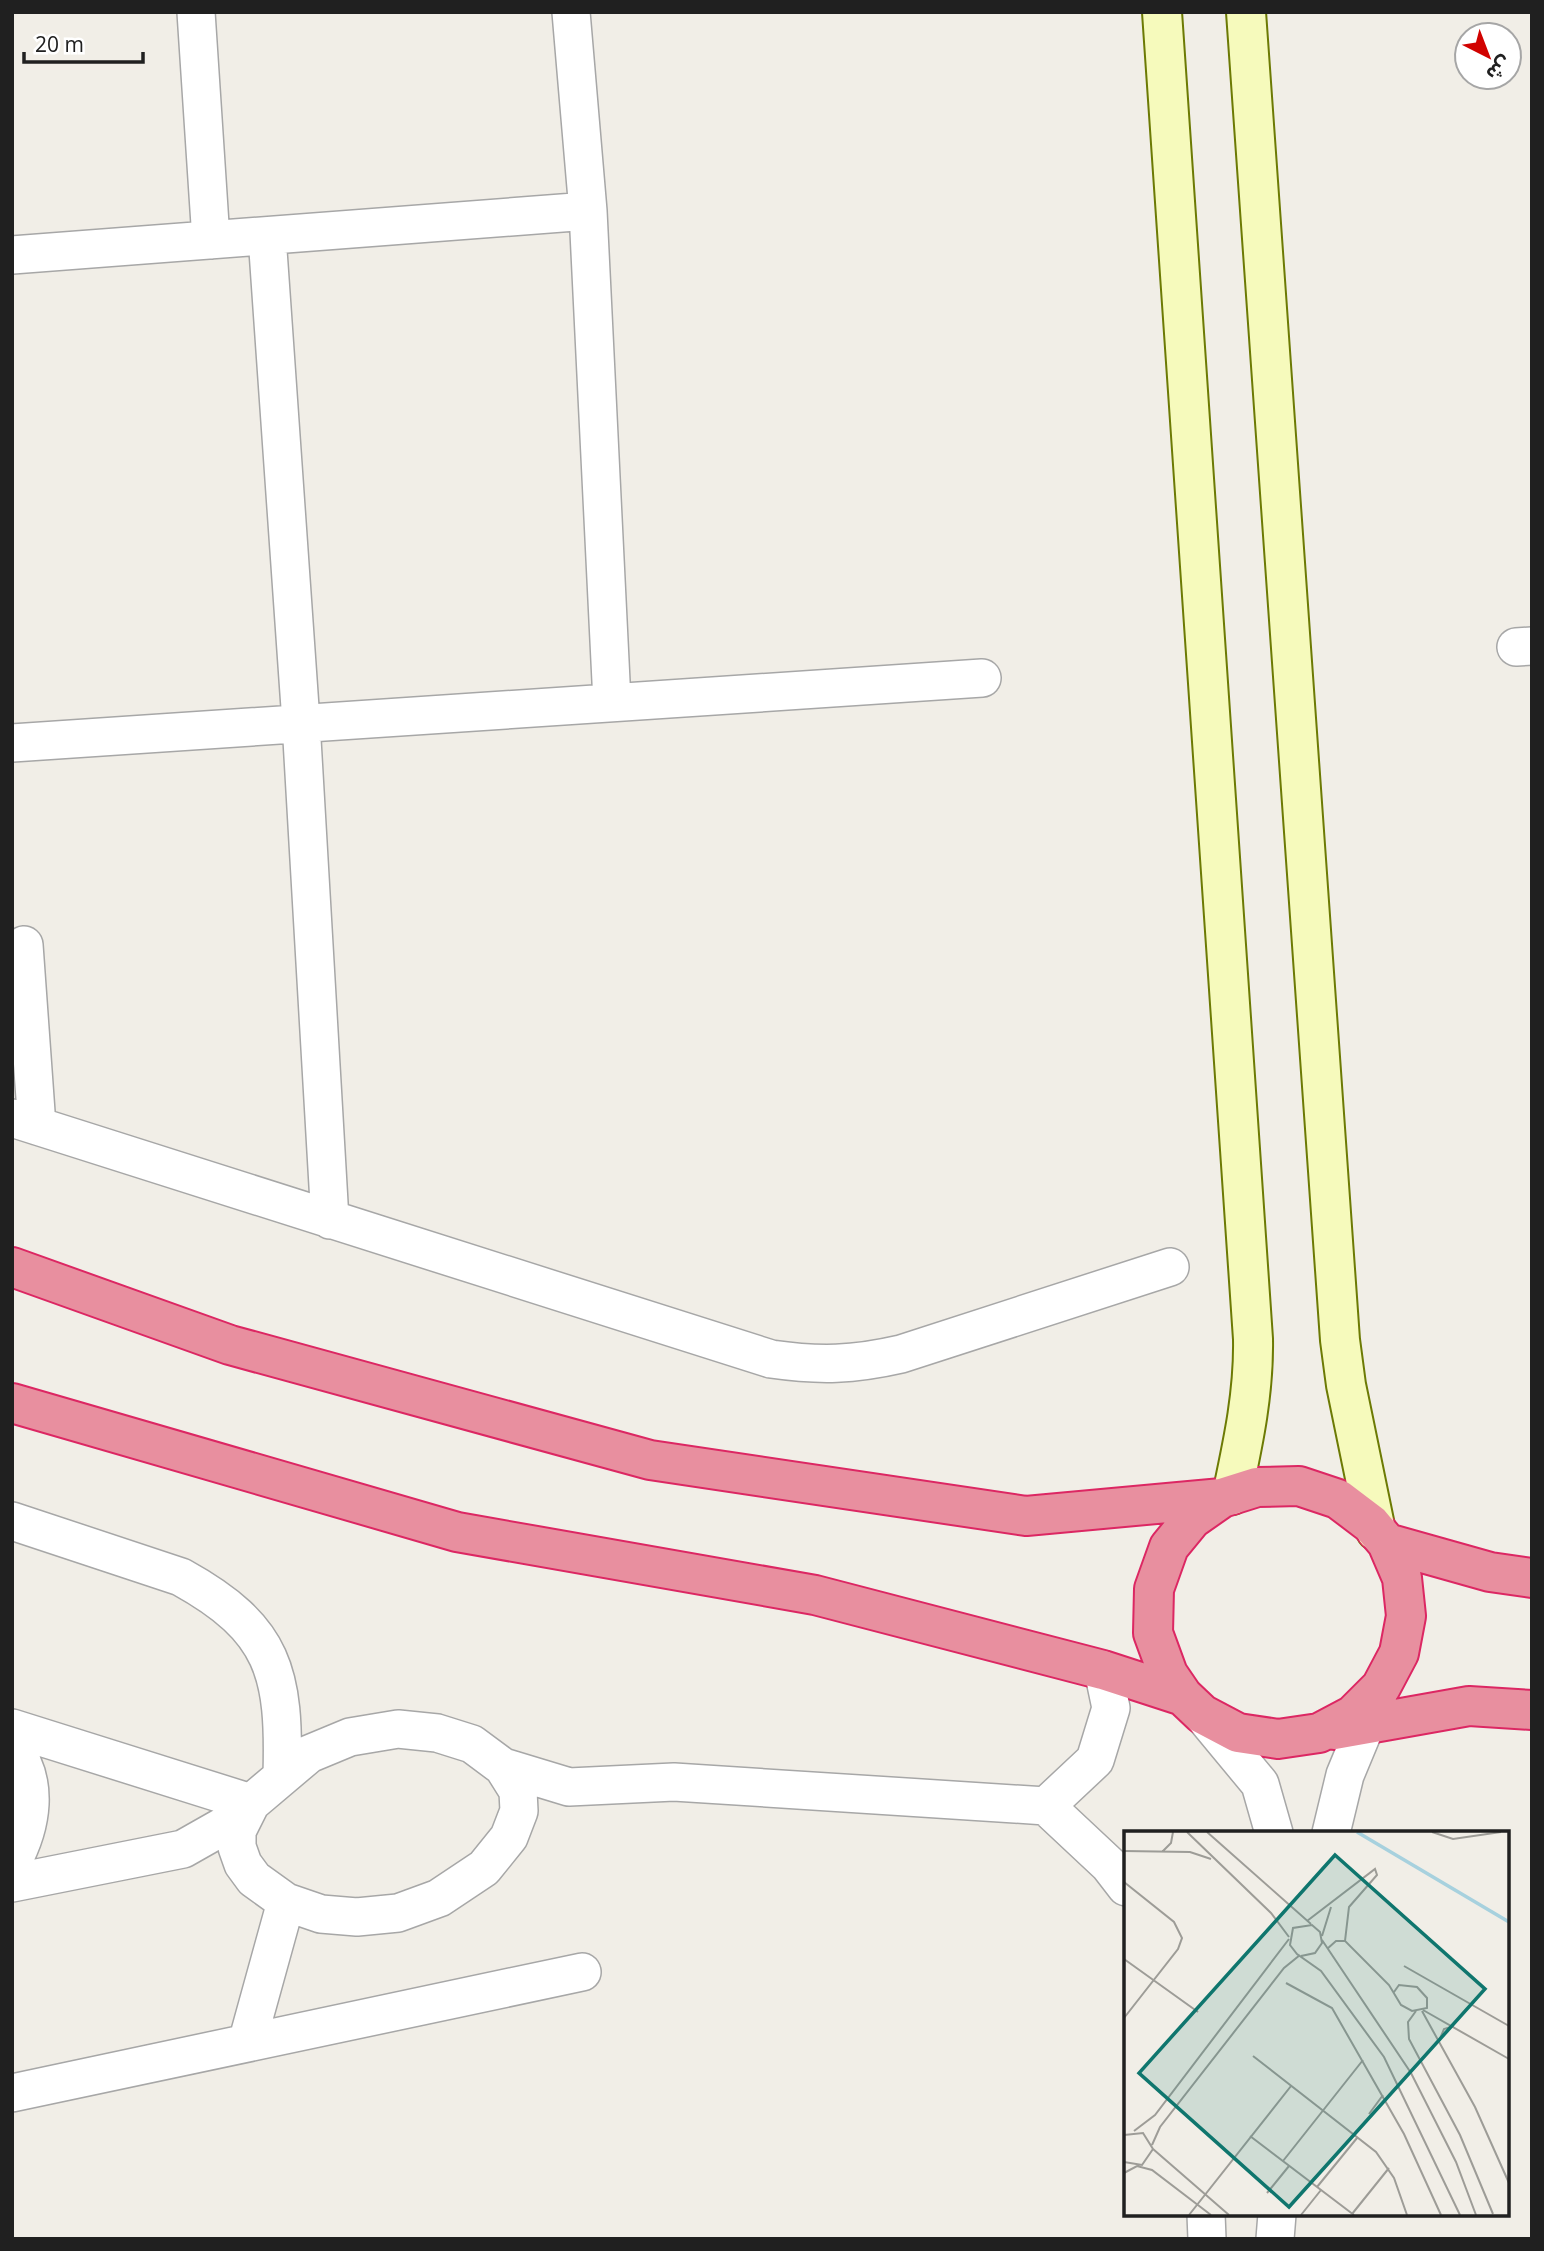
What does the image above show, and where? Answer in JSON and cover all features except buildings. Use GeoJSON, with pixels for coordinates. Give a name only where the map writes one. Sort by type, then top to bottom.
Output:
{"type":"FeatureCollection","features":[{"type":"Feature","properties":{"kind":"highway"},"geometry":{"type":"LineString","coordinates":[[12,1267],[230,1345],[650,1460],[1027,1516],[1227,1496],[1257,1487],[1298,1486],[1338,1499],[1381,1537],[1402,1578],[1406,1616],[1399,1653],[1381,1687],[1353,1715],[1318,1733]]}},
{"type":"Feature","properties":{"kind":"highway"},"geometry":{"type":"LineString","coordinates":[[12,1403],[457,1532],[815,1595],[1103,1670],[1193,1705],[1238,1733],[1278,1739],[1469,1706],[1532,1710]]}},
{"type":"Feature","properties":{"kind":"highway"},"geometry":{"type":"LineString","coordinates":[[1193,1705],[1168,1674],[1153,1633],[1154,1589],[1170,1548],[1192,1519],[1227,1496]]}},
{"type":"Feature","properties":{"kind":"highway"},"geometry":{"type":"LineString","coordinates":[[1381,1537],[1490,1572],[1532,1578]]}},
{"type":"Feature","properties":{"kind":"street"},"geometry":{"type":"LineString","coordinates":[[196,12],[211,240]]}},
{"type":"Feature","properties":{"kind":"street"},"geometry":{"type":"LineString","coordinates":[[571,12],[588,211],[612,702]]}},
{"type":"Feature","properties":{"kind":"street"},"geometry":{"type":"LineString","coordinates":[[1163,12],[1254,1375],[1250,1410],[1227,1496]]}},
{"type":"Feature","properties":{"kind":"street"},"geometry":{"type":"LineString","coordinates":[[1246,12],[1340,1340],[1346,1385],[1381,1537]]}},
{"type":"Feature","properties":{"kind":"street"},"geometry":{"type":"LineString","coordinates":[[12,255],[588,211]]}},
{"type":"Feature","properties":{"kind":"street"},"geometry":{"type":"LineString","coordinates":[[267,236],[301,722],[330,1220]]}},
{"type":"Feature","properties":{"kind":"street"},"geometry":{"type":"LineString","coordinates":[[12,743],[982,678]]}},
{"type":"Feature","properties":{"kind":"street"},"geometry":{"type":"LineString","coordinates":[[24,945],[24,1122],[771,1359],[815,1366],[858,1363],[901,1354],[1170,1267]]}},
{"type":"Feature","properties":{"kind":"street"},"geometry":{"type":"LineString","coordinates":[[12,1521],[181,1577],[205,1590],[237,1616],[259,1640],[275,1670],[284,1719],[282,1776]]}},
{"type":"Feature","properties":{"kind":"street"},"geometry":{"type":"LineString","coordinates":[[1046,1807],[1095,1760],[1111,1708],[1103,1670]]}},
{"type":"Feature","properties":{"kind":"street"},"geometry":{"type":"LineString","coordinates":[[1331,1831],[1345,1775],[1381,1687]]}},
{"type":"Feature","properties":{"kind":"street"},"geometry":{"type":"LineString","coordinates":[[1193,1705],[1260,1784],[1272,1831]]}},
{"type":"Feature","properties":{"kind":"street"},"geometry":{"type":"LineString","coordinates":[[12,1728],[247,1809]]}},
{"type":"Feature","properties":{"kind":"street"},"geometry":{"type":"LineString","coordinates":[[12,1883],[183,1849],[247,1809],[309,1754],[350,1737],[398,1729],[437,1733],[472,1744],[503,1767],[569,1787],[674,1782],[1046,1807],[1109,1865],[1124,1884]]}},
{"type":"Feature","properties":{"kind":"street"},"geometry":{"type":"LineString","coordinates":[[12,1746],[19,1754],[30,1787],[31,1814],[24,1841],[12,1863]]}},
{"type":"Feature","properties":{"kind":"street"},"geometry":{"type":"LineString","coordinates":[[503,1767],[518,1791],[519,1811],[509,1836]]}},
{"type":"Feature","properties":{"kind":"street"},"geometry":{"type":"LineString","coordinates":[[183,1849],[254,1879],[286,1902],[321,1914],[357,1917],[398,1913],[439,1898],[484,1868],[509,1836],[569,1787]]}},
{"type":"Feature","properties":{"kind":"street"},"geometry":{"type":"LineString","coordinates":[[247,1809],[237,1847],[243,1864],[254,1879]]}},
{"type":"Feature","properties":{"kind":"street"},"geometry":{"type":"LineString","coordinates":[[247,2043],[286,1902]]}},
{"type":"Feature","properties":{"kind":"street"},"geometry":{"type":"LineString","coordinates":[[12,2093],[582,1972]]}},
{"type":"Feature","properties":{"kind":"street"},"geometry":{"type":"LineString","coordinates":[[1206,2216],[1207,2239]]}},
{"type":"Feature","properties":{"kind":"street"},"geometry":{"type":"LineString","coordinates":[[1275,2239],[1277,2216]]}}]}
